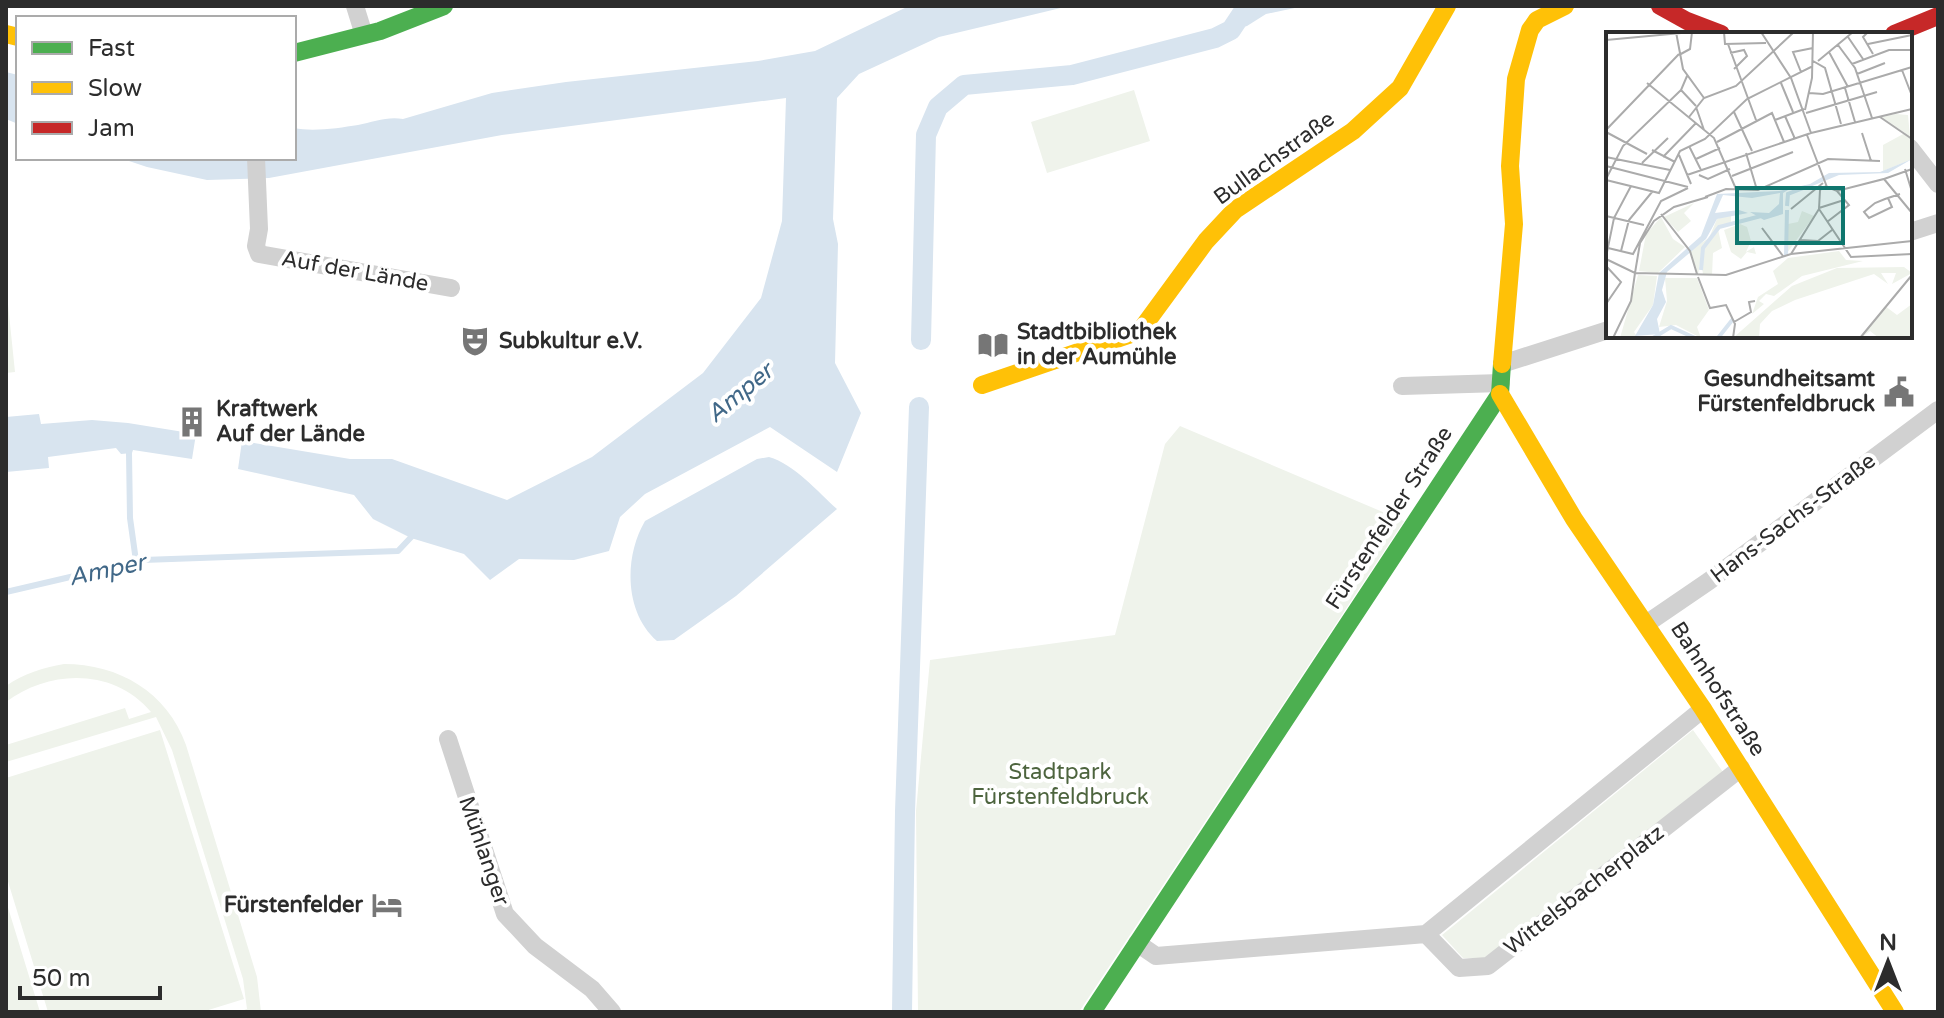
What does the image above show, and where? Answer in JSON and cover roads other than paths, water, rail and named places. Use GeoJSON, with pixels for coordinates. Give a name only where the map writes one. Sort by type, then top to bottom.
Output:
{"type":"FeatureCollection","features":[{"type":"Feature","properties":{"kind":"street"},"geometry":{"type":"LineString","coordinates":[[355,6],[364,35]]}},
{"type":"Feature","properties":{"kind":"street"},"geometry":{"type":"LineString","coordinates":[[296,52],[364,35],[444,6]]}},
{"type":"Feature","properties":{"kind":"street","name":"Bullachstraße"},"geometry":{"type":"LineString","coordinates":[[982,385],[1140,331],[1206,241],[1235,210],[1353,131],[1400,88],[1447,6]]}},
{"type":"Feature","properties":{"kind":"street","name":"Fürstenfelder Straße"},"geometry":{"type":"LineString","coordinates":[[1092,1012],[1383,571],[1501,380],[1514,224],[1510,166],[1516,79],[1530,30],[1537,20],[1565,6]]}},
{"type":"Feature","properties":{"kind":"street"},"geometry":{"type":"LineString","coordinates":[[1660,6],[1716,32]]}},
{"type":"Feature","properties":{"kind":"street"},"geometry":{"type":"LineString","coordinates":[[1899,32],[1938,16]]}},
{"type":"Feature","properties":{"kind":"street"},"geometry":{"type":"LineString","coordinates":[[1912,151],[1938,184]]}},
{"type":"Feature","properties":{"kind":"street","name":"Auf der Lände"},"geometry":{"type":"LineString","coordinates":[[256,160],[259,229],[256,246],[259,254],[451,288]]}},
{"type":"Feature","properties":{"kind":"street"},"geometry":{"type":"LineString","coordinates":[[1912,231],[1938,223]]}},
{"type":"Feature","properties":{"kind":"street"},"geometry":{"type":"LineString","coordinates":[[1402,386],[1501,380],[1606,331]]}},
{"type":"Feature","properties":{"kind":"street","name":"Bahnhofstraße"},"geometry":{"type":"LineString","coordinates":[[1501,380],[1521,433],[1574,519],[1703,709],[1895,1012]]}},
{"type":"Feature","properties":{"kind":"street","name":"Hans-Sachs-Straße"},"geometry":{"type":"LineString","coordinates":[[1646,624],[1709,581],[1938,410]]}},
{"type":"Feature","properties":{"kind":"street"},"geometry":{"type":"LineString","coordinates":[[1137,943],[1156,956],[1426,934],[1703,709]]}},
{"type":"Feature","properties":{"kind":"street","name":"Mühlanger"},"geometry":{"type":"LineString","coordinates":[[448,739],[505,914],[535,946],[592,989],[612,1012]]}},
{"type":"Feature","properties":{"kind":"street","name":"Wittelsbacherplatz"},"geometry":{"type":"LineString","coordinates":[[1426,934],[1459,968],[1488,966],[1741,768]]}},
{"type":"Feature","properties":{"kind":"water"},"geometry":{"type":"Polygon","coordinates":[[[909,6],[1069,6],[939,37],[859,74],[837,98],[833,219],[838,244],[835,363],[861,413],[837,472],[770,427],[645,494],[620,517],[609,551],[574,560],[519,559],[490,580],[464,554],[411,538],[373,519],[354,495],[238,469],[242,441],[350,459],[392,459],[507,500],[592,457],[703,373],[761,298],[782,221],[786,98],[502,135],[269,178],[207,180],[126,160],[296,160],[296,128],[326,129],[403,119],[492,93],[758,61],[815,51],[909,6]]]}},
{"type":"Feature","properties":{"kind":"water"},"geometry":{"type":"Polygon","coordinates":[[[1234,6],[1304,6],[1266,14],[1247,26],[1231,30],[1228,20],[1234,6]]]}},
{"type":"Feature","properties":{"kind":"water"},"geometry":{"type":"Polygon","coordinates":[[[6,72],[16,74],[16,123],[6,119],[6,72]]]}},
{"type":"Feature","properties":{"kind":"water"},"geometry":{"type":"Polygon","coordinates":[[[39,414],[41,424],[92,420],[196,434],[192,459],[133,450],[132,453],[121,454],[116,448],[48,457],[49,468],[6,472],[6,417],[39,414]]]}},
{"type":"Feature","properties":{"kind":"water"},"geometry":{"type":"Polygon","coordinates":[[[769,457],[796,472],[837,509],[736,596],[674,640],[657,641],[638,615],[631,584],[633,551],[645,521],[757,459],[769,457]]]}},
{"type":"Feature","properties":{"kind":"waterway","name":"Amper"},"geometry":{"type":"LineString","coordinates":[[921,340],[926,135],[938,107],[964,85],[1072,75],[1215,38],[1231,30],[1247,6]]}},
{"type":"Feature","properties":{"kind":"waterway","name":"Amper"},"geometry":{"type":"LineString","coordinates":[[902,1012],[905,812],[919,407]]}},
{"type":"Feature","properties":{"kind":"waterway"},"geometry":{"type":"LineString","coordinates":[[129,453],[130,518],[136,561]]}},
{"type":"Feature","properties":{"kind":"waterway","name":"Amper"},"geometry":{"type":"LineString","coordinates":[[6,592],[143,560],[398,551],[415,533]]}},
{"type":"Feature","properties":{"kind":"place","name":"Subkultur e.V."},"geometry":{"type":"Point","coordinates":[475,341]}},
{"type":"Feature","properties":{"kind":"place","name":"Stadtbibliothek in der Aumühle"},"geometry":{"type":"Point","coordinates":[993,345]}},
{"type":"Feature","properties":{"kind":"place","name":"Gesundheitsamt Fürstenfeldbruck"},"geometry":{"type":"Point","coordinates":[1899,392]}},
{"type":"Feature","properties":{"kind":"place","name":"Kraftwerk Auf der Lände"},"geometry":{"type":"Point","coordinates":[192,422]}},
{"type":"Feature","properties":{"kind":"place","name":"Fürstenfelder"},"geometry":{"type":"Point","coordinates":[387,905]}},
{"type":"Feature","properties":{"kind":"park label","name":"Stadtpark Fürstenfeldbruck"},"geometry":{"type":"Point","coordinates":[1060,784]}}]}
